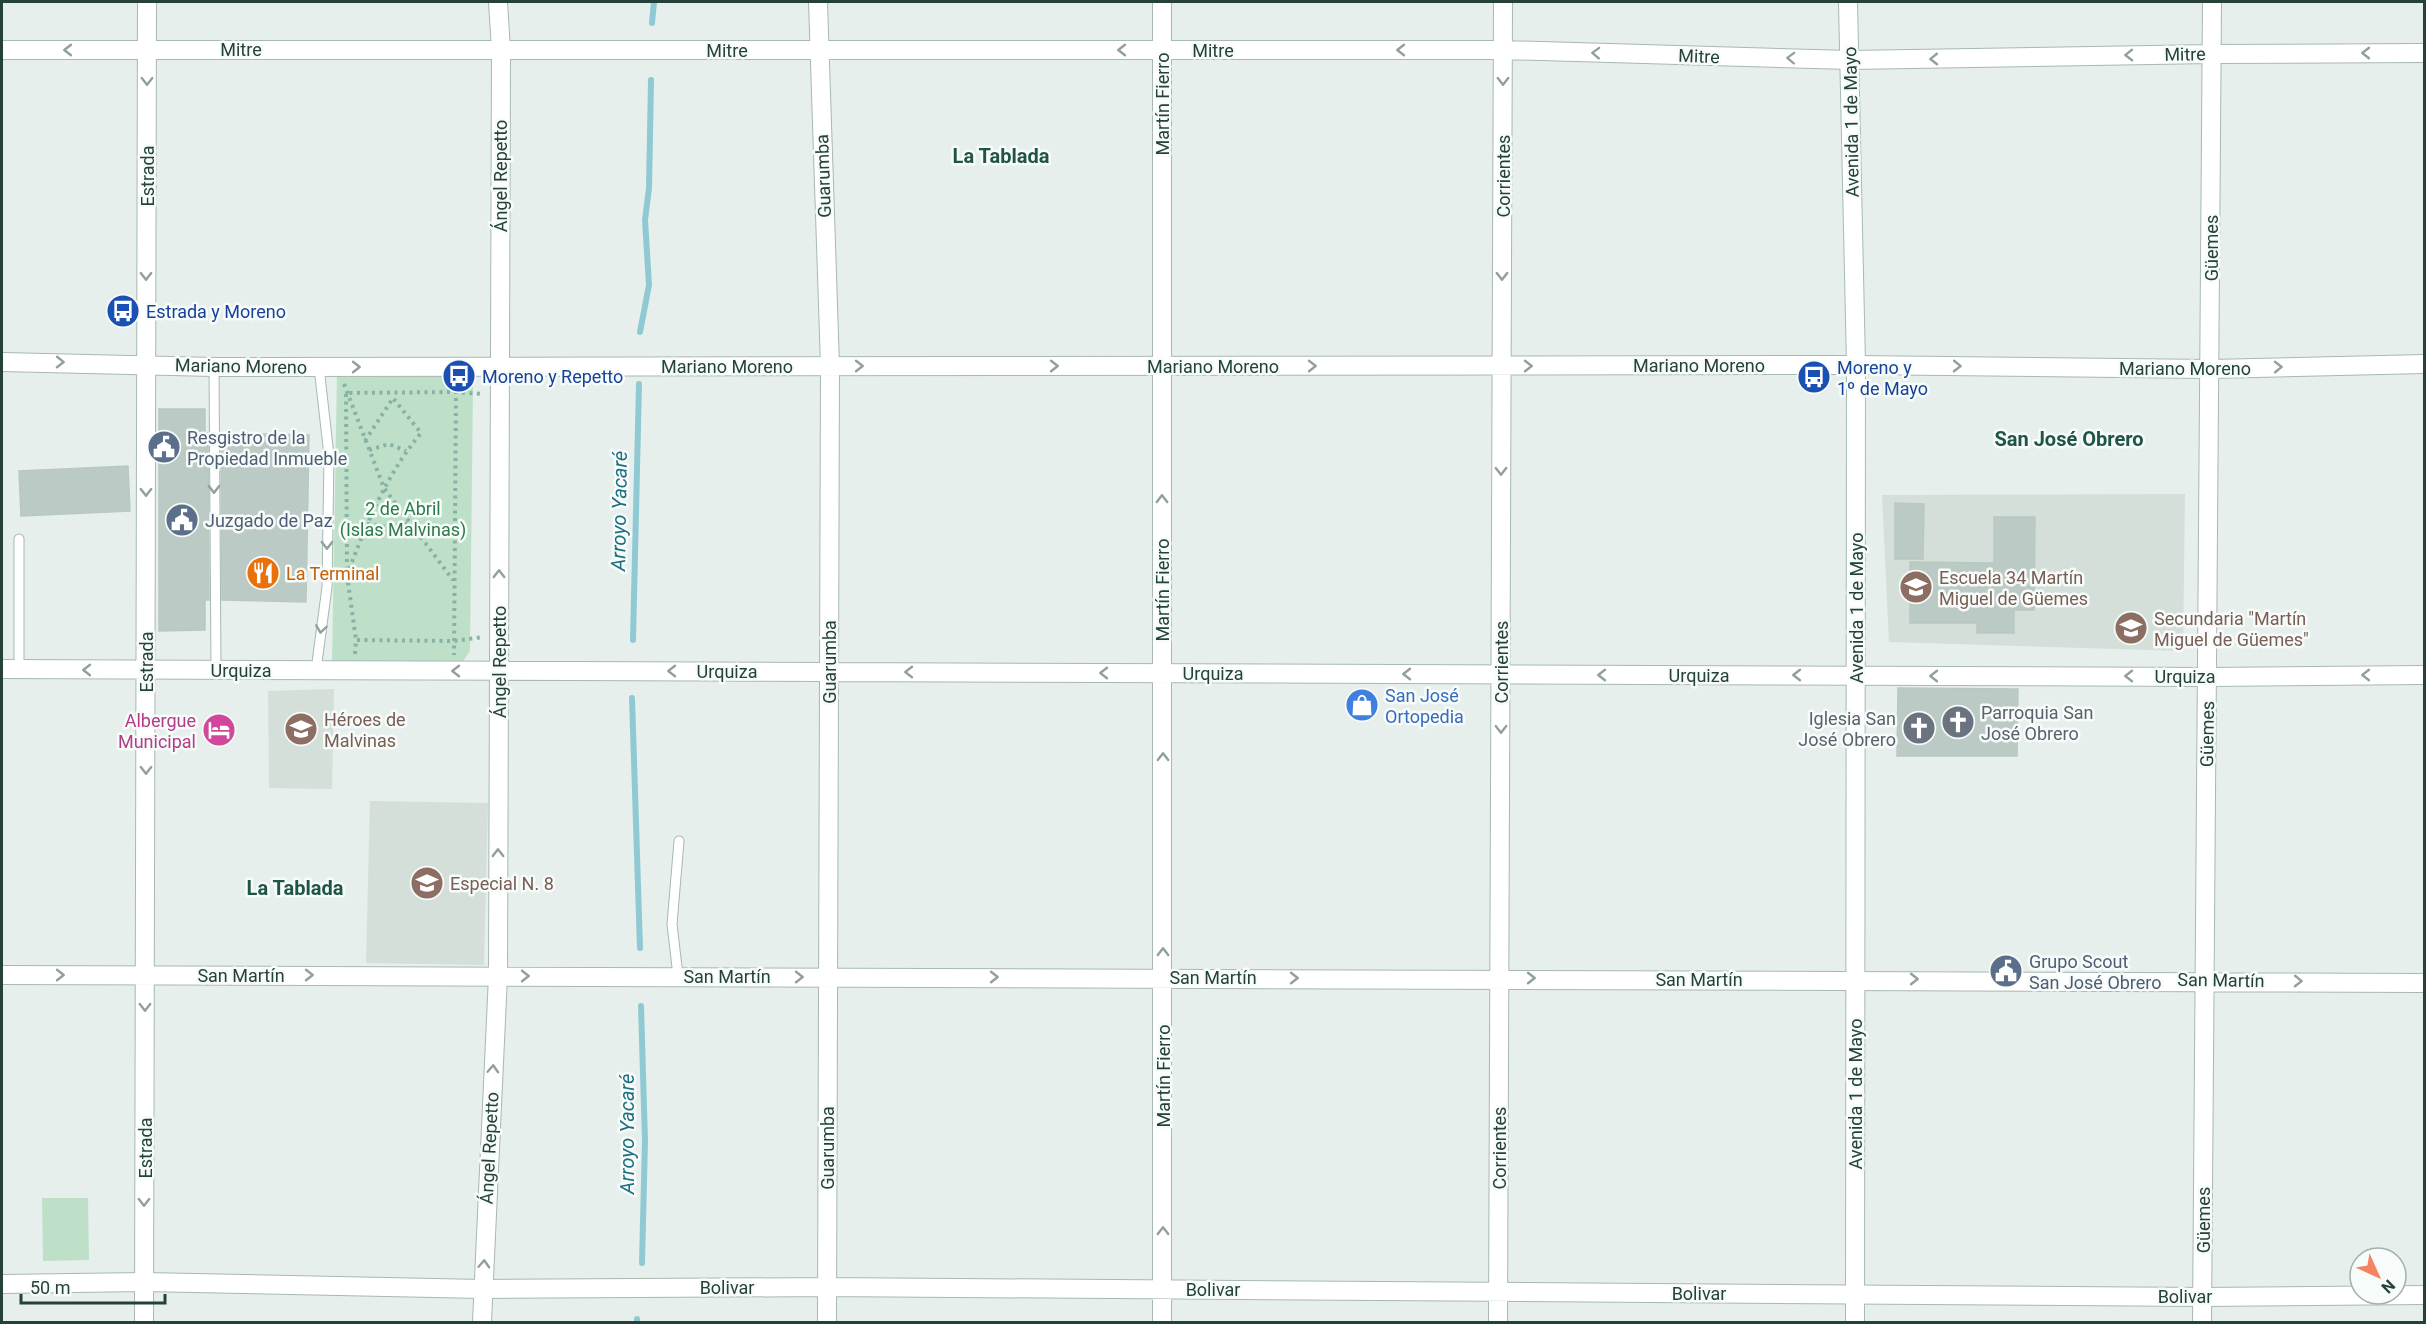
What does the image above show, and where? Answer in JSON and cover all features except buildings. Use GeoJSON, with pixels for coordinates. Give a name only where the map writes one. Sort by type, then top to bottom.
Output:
{"type":"FeatureCollection","features":[{"type":"Feature","properties":{"kind":"street","name":"Estrada"},"geometry":{"type":"LineString","coordinates":[[144,1323],[147,2]]}},
{"type":"Feature","properties":{"kind":"street","name":"Ángel Repetto"},"geometry":{"type":"LineString","coordinates":[[482,1323],[498,976],[501,50],[498,2]]}},
{"type":"Feature","properties":{"kind":"street","name":"Guarumba"},"geometry":{"type":"LineString","coordinates":[[818,2],[830,366],[827,1323]]}},
{"type":"Feature","properties":{"kind":"street","name":"Martín Fierro"},"geometry":{"type":"LineString","coordinates":[[1162,2],[1162,1323]]}},
{"type":"Feature","properties":{"kind":"street","name":"Corrientes"},"geometry":{"type":"LineString","coordinates":[[1498,1323],[1503,2]]}},
{"type":"Feature","properties":{"kind":"street","name":"Avenida 1 de Mayo"},"geometry":{"type":"LineString","coordinates":[[1848,2],[1857,365],[1854,1323]]}},
{"type":"Feature","properties":{"kind":"street","name":"Güemes"},"geometry":{"type":"LineString","coordinates":[[2202,1323],[2212,2]]}},
{"type":"Feature","properties":{"kind":"street","name":"Mitre"},"geometry":{"type":"LineString","coordinates":[[2,50],[1503,50],[1850,60],[2424,53]]}},
{"type":"Feature","properties":{"kind":"street","name":"Mariano Moreno"},"geometry":{"type":"LineString","coordinates":[[2,362],[146,363],[214,367],[1857,365],[2211,369],[2424,364]]}},
{"type":"Feature","properties":{"kind":"street","name":"Urquiza"},"geometry":{"type":"LineString","coordinates":[[10,669],[2208,677],[2424,675]]}},
{"type":"Feature","properties":{"kind":"street","name":"San Martín"},"geometry":{"type":"LineString","coordinates":[[2,975],[2424,982]]}},
{"type":"Feature","properties":{"kind":"street","name":"Bolivar"},"geometry":{"type":"LineString","coordinates":[[2,1284],[144,1282],[482,1289],[827,1287],[2202,1297],[2424,1295]]}},
{"type":"Feature","properties":{"kind":"lane"},"geometry":{"type":"LineString","coordinates":[[214,367],[216,670]]}},
{"type":"Feature","properties":{"kind":"lane"},"geometry":{"type":"LineString","coordinates":[[316,670],[327,587],[329,456],[319,367]]}},
{"type":"Feature","properties":{"kind":"lane"},"geometry":{"type":"LineString","coordinates":[[10,669],[20,539]]}},
{"type":"Feature","properties":{"kind":"lane"},"geometry":{"type":"LineString","coordinates":[[678,976],[672,924],[679,841]]}},
{"type":"Feature","properties":{"kind":"path"},"geometry":{"type":"LineString","coordinates":[[453,671],[456,392]]}},
{"type":"Feature","properties":{"kind":"path"},"geometry":{"type":"LineString","coordinates":[[346,393],[393,396],[456,392],[499,396]]}},
{"type":"Feature","properties":{"kind":"path"},"geometry":{"type":"LineString","coordinates":[[346,393],[384,488],[454,580]]}},
{"type":"Feature","properties":{"kind":"path"},"geometry":{"type":"LineString","coordinates":[[346,393],[347,575],[356,640],[354,670]]}},
{"type":"Feature","properties":{"kind":"path"},"geometry":{"type":"LineString","coordinates":[[365,441],[393,396]]}},
{"type":"Feature","properties":{"kind":"path"},"geometry":{"type":"LineString","coordinates":[[347,575],[384,488],[406,451],[421,433],[393,396]]}},
{"type":"Feature","properties":{"kind":"path"},"geometry":{"type":"LineString","coordinates":[[369,450],[389,444],[406,451]]}},
{"type":"Feature","properties":{"kind":"path"},"geometry":{"type":"LineString","coordinates":[[367,524],[388,527],[411,523]]}},
{"type":"Feature","properties":{"kind":"path"},"geometry":{"type":"LineString","coordinates":[[356,640],[454,642],[499,634]]}},
{"type":"Feature","properties":{"kind":"shaded area"},"geometry":{"type":"Polygon","coordinates":[[[2185,494],[2183,651],[1889,642],[1882,495],[2185,494]]]}},
{"type":"Feature","properties":{"kind":"shaded area","name":"Héroes de Malvinas"},"geometry":{"type":"Polygon","coordinates":[[[334,689],[332,789],[269,788],[268,691],[334,689]]]}},
{"type":"Feature","properties":{"kind":"shaded area","name":"Especial N. 8"},"geometry":{"type":"Polygon","coordinates":[[[370,801],[488,803],[484,965],[366,963],[370,801]]]}},
{"type":"Feature","properties":{"kind":"green space","name":"2 de Abril (Islas Malvinas)"},"geometry":{"type":"Polygon","coordinates":[[[337,374],[461,374],[473,387],[470,651],[463,661],[450,664],[332,665],[337,374]]]}},
{"type":"Feature","properties":{"kind":"green space"},"geometry":{"type":"Polygon","coordinates":[[[42,1198],[88,1198],[89,1260],[43,1261],[42,1198]]]}},
{"type":"Feature","properties":{"kind":"waterway","name":"Arroyo Yacaré"},"geometry":{"type":"LineString","coordinates":[[652,23],[654,2]]}},
{"type":"Feature","properties":{"kind":"waterway","name":"Arroyo Yacaré"},"geometry":{"type":"LineString","coordinates":[[640,332],[649,285],[645,220],[649,188],[651,80]]}},
{"type":"Feature","properties":{"kind":"waterway","name":"Arroyo Yacaré"},"geometry":{"type":"LineString","coordinates":[[633,640],[639,384]]}},
{"type":"Feature","properties":{"kind":"waterway","name":"Arroyo Yacaré"},"geometry":{"type":"LineString","coordinates":[[632,698],[640,948]]}},
{"type":"Feature","properties":{"kind":"waterway","name":"Arroyo Yacaré"},"geometry":{"type":"LineString","coordinates":[[641,1006],[645,1141],[642,1263]]}},
{"type":"Feature","properties":{"kind":"place","name":"Estrada y Moreno"},"geometry":{"type":"Point","coordinates":[123,311]}},
{"type":"Feature","properties":{"kind":"place","name":"Moreno y Repetto"},"geometry":{"type":"Point","coordinates":[459,376]}},
{"type":"Feature","properties":{"kind":"place","name":"Moreno y 1º de Mayo"},"geometry":{"type":"Point","coordinates":[1814,377]}},
{"type":"Feature","properties":{"kind":"place","name":"Resgistro de la Propiedad Inmueble"},"geometry":{"type":"Point","coordinates":[164,447]}},
{"type":"Feature","properties":{"kind":"place","name":"Juzgado de Paz"},"geometry":{"type":"Point","coordinates":[182,520]}},
{"type":"Feature","properties":{"kind":"place","name":"La Terminal"},"geometry":{"type":"Point","coordinates":[263,573]}},
{"type":"Feature","properties":{"kind":"place","name":"Escuela 34 Martín Miguel de Güemes"},"geometry":{"type":"Point","coordinates":[1916,587]}},
{"type":"Feature","properties":{"kind":"place","name":"Secundaria \"Martín Miguel de Güemes\""},"geometry":{"type":"Point","coordinates":[2131,628]}},
{"type":"Feature","properties":{"kind":"place","name":"San José Ortopedia"},"geometry":{"type":"Point","coordinates":[1362,705]}},
{"type":"Feature","properties":{"kind":"place","name":"Parroquia San José Obrero"},"geometry":{"type":"Point","coordinates":[1958,722]}},
{"type":"Feature","properties":{"kind":"place","name":"Iglesia San José Obrero"},"geometry":{"type":"Point","coordinates":[1919,728]}},
{"type":"Feature","properties":{"kind":"place","name":"Héroes de Malvinas"},"geometry":{"type":"Point","coordinates":[301,729]}},
{"type":"Feature","properties":{"kind":"place","name":"Albergue Municipal"},"geometry":{"type":"Point","coordinates":[219,730]}},
{"type":"Feature","properties":{"kind":"place","name":"Especial N. 8"},"geometry":{"type":"Point","coordinates":[427,883]}},
{"type":"Feature","properties":{"kind":"place","name":"Grupo Scout San José Obrero"},"geometry":{"type":"Point","coordinates":[2006,971]}},
{"type":"Feature","properties":{"kind":"district","name":"La Tablada"},"geometry":{"type":"Point","coordinates":[1001,156]}},
{"type":"Feature","properties":{"kind":"district","name":"San José Obrero"},"geometry":{"type":"Point","coordinates":[2069,439]}},
{"type":"Feature","properties":{"kind":"district","name":"La Tablada"},"geometry":{"type":"Point","coordinates":[295,888]}}]}
